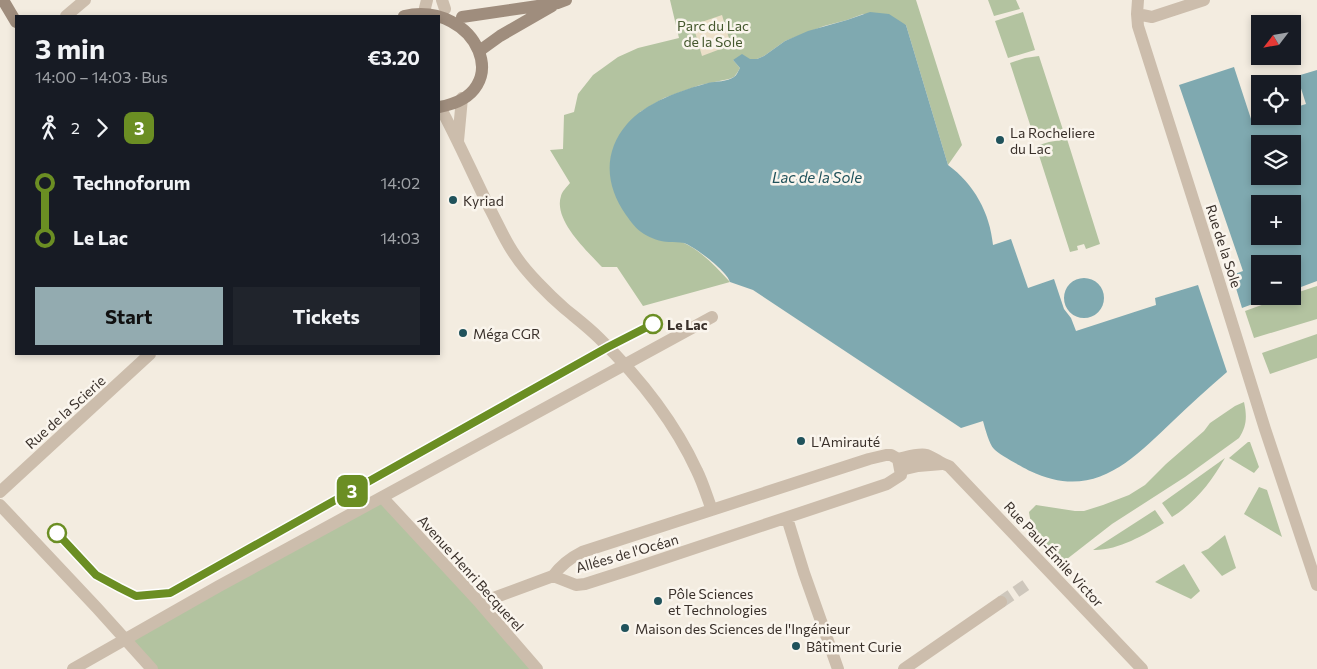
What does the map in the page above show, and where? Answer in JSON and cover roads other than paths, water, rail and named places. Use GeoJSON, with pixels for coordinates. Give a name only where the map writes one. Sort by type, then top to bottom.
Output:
{"type":"FeatureCollection","features":[{"type":"Feature","properties":{"kind":"street"},"geometry":{"type":"LineString","coordinates":[[3,0],[15,20]]}},
{"type":"Feature","properties":{"kind":"street"},"geometry":{"type":"LineString","coordinates":[[67,15],[85,0]]}},
{"type":"Feature","properties":{"kind":"street","name":"Rue de la Sole"},"geometry":{"type":"LineString","coordinates":[[1138,0],[1138,26],[1265,429],[1317,585]]}},
{"type":"Feature","properties":{"kind":"street"},"geometry":{"type":"LineString","coordinates":[[1137,14],[1152,17],[1204,0]]}},
{"type":"Feature","properties":{"kind":"street"},"geometry":{"type":"LineString","coordinates":[[462,17],[562,1]]}},
{"type":"Feature","properties":{"kind":"street"},"geometry":{"type":"LineString","coordinates":[[482,49],[500,36],[562,1]]}},
{"type":"Feature","properties":{"kind":"street"},"geometry":{"type":"LineString","coordinates":[[406,15],[426,4],[435,7],[443,4],[462,17],[478,37],[482,49],[482,63],[479,76],[472,88],[462,98],[452,104],[440,107]]}},
{"type":"Feature","properties":{"kind":"street"},"geometry":{"type":"LineString","coordinates":[[458,141],[462,98]]}},
{"type":"Feature","properties":{"kind":"street"},"geometry":{"type":"LineString","coordinates":[[440,109],[515,256],[563,307],[625,364],[653,399],[676,432],[698,473],[712,510]]}},
{"type":"Feature","properties":{"kind":"street"},"geometry":{"type":"LineString","coordinates":[[73,669],[219,586],[712,317]]}},
{"type":"Feature","properties":{"kind":"street","name":"Rue de la Scierie"},"geometry":{"type":"LineString","coordinates":[[0,492],[149,355]]}},
{"type":"Feature","properties":{"kind":"street","name":"Allées de l'Océan"},"geometry":{"type":"LineString","coordinates":[[891,455],[899,464],[901,475],[887,484],[632,570],[576,585],[553,576],[569,558],[582,552],[880,456],[891,455]]}},
{"type":"Feature","properties":{"kind":"street","name":"Rue Paul-Émile Victor"},"geometry":{"type":"LineString","coordinates":[[899,464],[923,455],[949,466],[1142,669]]}},
{"type":"Feature","properties":{"kind":"street","name":"Avenue Henri Becquerel"},"geometry":{"type":"LineString","coordinates":[[382,497],[480,603],[537,669]]}},
{"type":"Feature","properties":{"kind":"street"},"geometry":{"type":"LineString","coordinates":[[0,506],[152,669]]}},
{"type":"Feature","properties":{"kind":"street"},"geometry":{"type":"LineString","coordinates":[[787,518],[838,669]]}},
{"type":"Feature","properties":{"kind":"street"},"geometry":{"type":"LineString","coordinates":[[480,603],[553,576]]}},
{"type":"Feature","properties":{"kind":"street"},"geometry":{"type":"LineString","coordinates":[[904,669],[1001,602]]}},
{"type":"Feature","properties":{"kind":"water","name":"Lac de la Sole"},"geometry":{"type":"Polygon","coordinates":[[[870,12],[889,14],[906,25],[948,165],[966,181],[979,200],[988,222],[993,245],[1011,239],[1028,288],[1054,279],[1064,309],[1071,318],[1076,331],[1156,305],[1155,298],[1198,285],[1227,372],[1141,450],[1109,473],[1092,479],[1073,482],[1052,479],[1017,464],[992,447],[983,421],[961,428],[753,290],[730,282],[728,277],[717,266],[695,249],[684,243],[662,241],[644,234],[632,223],[619,204],[611,180],[611,157],[619,135],[635,116],[664,98],[708,83],[728,80],[734,77],[740,68],[733,60],[742,54],[750,59],[757,59],[785,41],[808,31],[870,12]]]}},
{"type":"Feature","properties":{"kind":"water"},"geometry":{"type":"Polygon","coordinates":[[[1234,67],[1251,119],[1251,125],[1301,125],[1301,106],[1306,104],[1301,88],[1300,75],[1317,70],[1317,281],[1301,287],[1301,255],[1251,255],[1251,305],[1242,308],[1232,275],[1243,271],[1179,85],[1234,67]]]}},
{"type":"Feature","properties":{"kind":"water"},"geometry":{"type":"Polygon","coordinates":[[[1084,278],[1098,284],[1104,298],[1098,312],[1084,318],[1070,312],[1064,298],[1070,284],[1084,278]]]}},
{"type":"Feature","properties":{"kind":"tunnel"},"geometry":{"type":"LineString","coordinates":[[1001,602],[1029,583]]}},
{"type":"Feature","properties":{"kind":"place","name":"La Rocheliere du Lac"},"geometry":{"type":"Point","coordinates":[1000,140]}},
{"type":"Feature","properties":{"kind":"place","name":"Kyriad"},"geometry":{"type":"Point","coordinates":[453,200]}},
{"type":"Feature","properties":{"kind":"place","name":"Le Lac"},"geometry":{"type":"Point","coordinates":[653,324]}},
{"type":"Feature","properties":{"kind":"place","name":"Méga CGR"},"geometry":{"type":"Point","coordinates":[463,333]}},
{"type":"Feature","properties":{"kind":"place","name":"L'Amirauté"},"geometry":{"type":"Point","coordinates":[801,441]}},
{"type":"Feature","properties":{"kind":"place","name":"Pôle Sciences et Technologies"},"geometry":{"type":"Point","coordinates":[658,601]}},
{"type":"Feature","properties":{"kind":"place","name":"Maison des Sciences de l'Ingénieur"},"geometry":{"type":"Point","coordinates":[625,628]}},
{"type":"Feature","properties":{"kind":"place","name":"Bâtiment Curie"},"geometry":{"type":"Point","coordinates":[796,646]}},
{"type":"Feature","properties":{"kind":"park label","name":"Parc du Lac de la Sole"},"geometry":{"type":"Point","coordinates":[713,33]}}]}
